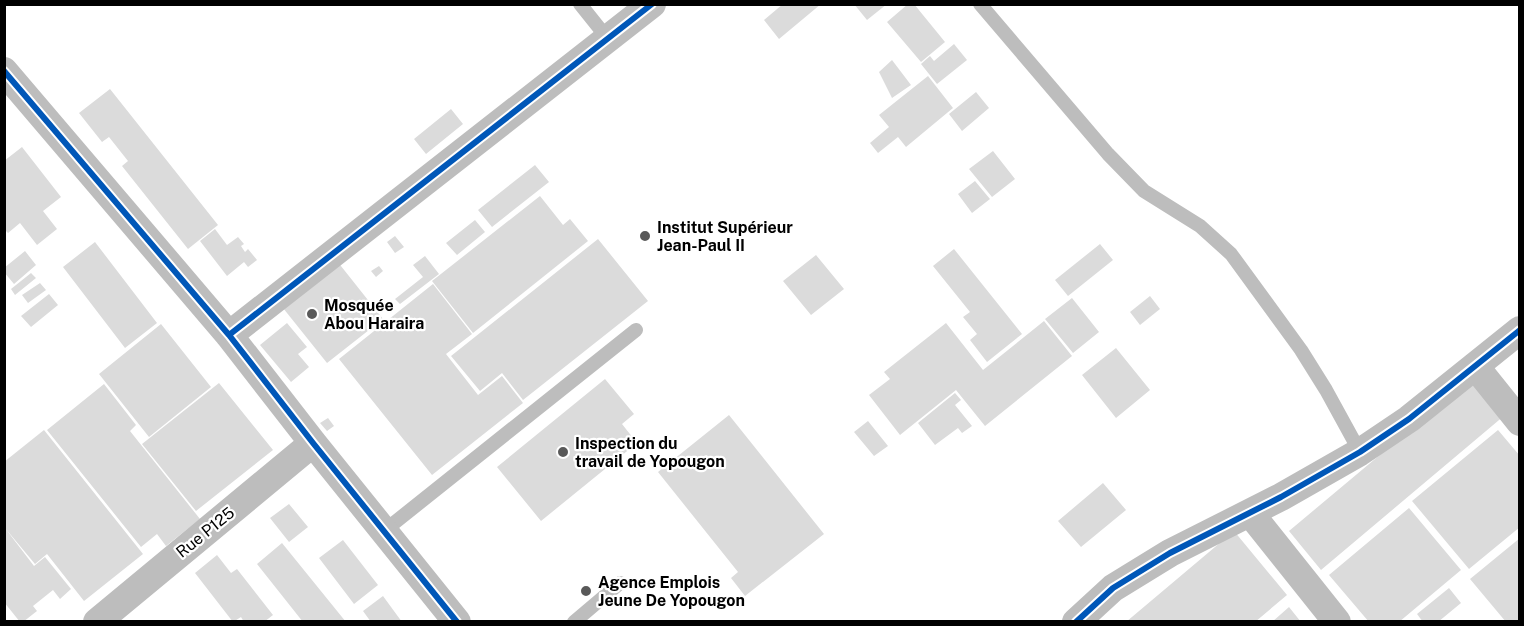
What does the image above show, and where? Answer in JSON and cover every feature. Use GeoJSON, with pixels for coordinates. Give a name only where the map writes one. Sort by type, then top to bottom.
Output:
{"type":"FeatureCollection","features":[{"type":"Feature","properties":{"kind":"street"},"geometry":{"type":"LineString","coordinates":[[228,335],[652,4]]}},
{"type":"Feature","properties":{"kind":"street"},"geometry":{"type":"LineString","coordinates":[[4,71],[228,335],[457,621]]}},
{"type":"Feature","properties":{"kind":"street"},"geometry":{"type":"LineString","coordinates":[[1076,621],[1113,588],[1170,553],[1281,497],[1360,452],[1409,419],[1520,330]]}},
{"type":"Feature","properties":{"kind":"street"},"geometry":{"type":"LineString","coordinates":[[1475,366],[1520,422]]}},
{"type":"Feature","properties":{"kind":"street","name":"Rue P125"},"geometry":{"type":"LineString","coordinates":[[97,621],[313,443]]}},
{"type":"Feature","properties":{"kind":"street"},"geometry":{"type":"LineString","coordinates":[[1250,513],[1337,621]]}},
{"type":"Feature","properties":{"kind":"lane"},"geometry":{"type":"LineString","coordinates":[[580,4],[608,39]]}},
{"type":"Feature","properties":{"kind":"lane"},"geometry":{"type":"LineString","coordinates":[[980,4],[1108,154],[1144,191],[1200,226],[1231,255],[1301,350],[1360,452]]}},
{"type":"Feature","properties":{"kind":"lane"},"geometry":{"type":"LineString","coordinates":[[384,531],[636,330]]}},
{"type":"Feature","properties":{"kind":"lane"},"geometry":{"type":"LineString","coordinates":[[574,621],[620,583]]}},
{"type":"Feature","properties":{"kind":"building"},"geometry":{"type":"Polygon","coordinates":[[[783,4],[821,4],[779,39],[764,20],[783,4]]]}},
{"type":"Feature","properties":{"kind":"building"},"geometry":{"type":"Polygon","coordinates":[[[854,4],[887,4],[867,20],[854,4]]]}},
{"type":"Feature","properties":{"kind":"building"},"geometry":{"type":"Polygon","coordinates":[[[908,4],[914,4],[945,42],[921,62],[887,22],[908,4]]]}},
{"type":"Feature","properties":{"kind":"building"},"geometry":{"type":"Polygon","coordinates":[[[954,44],[967,60],[937,84],[921,64],[930,56],[934,61],[954,44]]]}},
{"type":"Feature","properties":{"kind":"building"},"geometry":{"type":"Polygon","coordinates":[[[892,60],[911,85],[892,98],[879,72],[892,60]]]}},
{"type":"Feature","properties":{"kind":"building"},"geometry":{"type":"Polygon","coordinates":[[[928,76],[953,108],[906,147],[898,137],[878,153],[870,143],[889,127],[879,115],[928,76]]]}},
{"type":"Feature","properties":{"kind":"building"},"geometry":{"type":"Polygon","coordinates":[[[110,89],[218,225],[188,249],[122,166],[128,161],[109,137],[102,142],[79,113],[110,89]]]}},
{"type":"Feature","properties":{"kind":"building"},"geometry":{"type":"Polygon","coordinates":[[[976,92],[989,108],[962,131],[949,114],[976,92]]]}},
{"type":"Feature","properties":{"kind":"building"},"geometry":{"type":"Polygon","coordinates":[[[451,109],[463,124],[426,154],[414,139],[451,109]]]}},
{"type":"Feature","properties":{"kind":"building"},"geometry":{"type":"Polygon","coordinates":[[[22,147],[61,197],[43,211],[57,229],[37,245],[20,223],[8,233],[4,229],[4,161],[22,147]]]}},
{"type":"Feature","properties":{"kind":"building"},"geometry":{"type":"Polygon","coordinates":[[[993,151],[1015,179],[992,197],[969,169],[993,151]]]}},
{"type":"Feature","properties":{"kind":"building"},"geometry":{"type":"Polygon","coordinates":[[[535,165],[549,182],[492,227],[478,210],[535,165]]]}},
{"type":"Feature","properties":{"kind":"building"},"geometry":{"type":"Polygon","coordinates":[[[975,181],[990,199],[972,213],[958,194],[975,181]]]}},
{"type":"Feature","properties":{"kind":"building"},"geometry":{"type":"Polygon","coordinates":[[[540,196],[563,225],[570,219],[588,241],[473,333],[432,281],[540,196]]]}},
{"type":"Feature","properties":{"kind":"building"},"geometry":{"type":"Polygon","coordinates":[[[475,220],[485,232],[457,255],[446,243],[475,220]]]}},
{"type":"Feature","properties":{"kind":"building"},"geometry":{"type":"Polygon","coordinates":[[[215,229],[227,245],[238,237],[244,244],[241,246],[245,252],[248,249],[257,260],[248,267],[244,262],[227,276],[200,241],[215,229]]]}},
{"type":"Feature","properties":{"kind":"building"},"geometry":{"type":"Polygon","coordinates":[[[395,236],[404,247],[395,253],[387,242],[395,236]]]}},
{"type":"Feature","properties":{"kind":"building"},"geometry":{"type":"Polygon","coordinates":[[[598,239],[648,301],[523,400],[502,373],[480,391],[451,356],[598,239]]]}},
{"type":"Feature","properties":{"kind":"building"},"geometry":{"type":"Polygon","coordinates":[[[95,242],[157,323],[125,348],[63,267],[95,242]]]}},
{"type":"Feature","properties":{"kind":"building"},"geometry":{"type":"Polygon","coordinates":[[[1100,244],[1113,260],[1068,296],[1055,280],[1100,244]]]}},
{"type":"Feature","properties":{"kind":"building"},"geometry":{"type":"Polygon","coordinates":[[[954,249],[1022,334],[987,362],[970,340],[977,334],[963,317],[970,312],[933,266],[954,249]]]}},
{"type":"Feature","properties":{"kind":"building"},"geometry":{"type":"Polygon","coordinates":[[[25,251],[36,265],[14,284],[4,272],[4,268],[25,251]]]}},
{"type":"Feature","properties":{"kind":"building"},"geometry":{"type":"Polygon","coordinates":[[[816,255],[844,289],[811,315],[783,281],[816,255]]]}},
{"type":"Feature","properties":{"kind":"building"},"geometry":{"type":"Polygon","coordinates":[[[425,256],[439,274],[400,304],[395,299],[423,277],[413,265],[425,256]]]}},
{"type":"Feature","properties":{"kind":"building"},"geometry":{"type":"Polygon","coordinates":[[[337,261],[383,319],[327,363],[279,303],[337,261]]]}},
{"type":"Feature","properties":{"kind":"building"},"geometry":{"type":"Polygon","coordinates":[[[379,266],[383,271],[376,277],[371,271],[379,266]]]}},
{"type":"Feature","properties":{"kind":"building"},"geometry":{"type":"Polygon","coordinates":[[[31,273],[36,278],[15,295],[11,289],[31,273]]]}},
{"type":"Feature","properties":{"kind":"building"},"geometry":{"type":"Polygon","coordinates":[[[40,283],[46,290],[28,303],[22,295],[40,283]]]}},
{"type":"Feature","properties":{"kind":"building"},"geometry":{"type":"Polygon","coordinates":[[[433,284],[472,334],[446,354],[478,395],[502,376],[523,403],[432,475],[339,359],[433,284]]]}},
{"type":"Feature","properties":{"kind":"building"},"geometry":{"type":"Polygon","coordinates":[[[49,294],[58,305],[31,327],[21,316],[49,294]]]}},
{"type":"Feature","properties":{"kind":"building"},"geometry":{"type":"Polygon","coordinates":[[[1150,296],[1160,309],[1140,325],[1130,312],[1150,296]]]}},
{"type":"Feature","properties":{"kind":"building"},"geometry":{"type":"Polygon","coordinates":[[[1072,298],[1099,332],[1073,353],[1045,319],[1072,298]]]}},
{"type":"Feature","properties":{"kind":"building"},"geometry":{"type":"Polygon","coordinates":[[[1044,321],[1072,356],[985,426],[956,390],[900,435],[869,395],[890,379],[884,372],[946,323],[983,370],[1044,321]]]}},
{"type":"Feature","properties":{"kind":"building"},"geometry":{"type":"Polygon","coordinates":[[[287,323],[307,347],[298,354],[309,367],[291,382],[260,345],[287,323]]]}},
{"type":"Feature","properties":{"kind":"building"},"geometry":{"type":"Polygon","coordinates":[[[161,324],[211,387],[149,437],[99,374],[161,324]]]}},
{"type":"Feature","properties":{"kind":"building"},"geometry":{"type":"Polygon","coordinates":[[[1116,348],[1150,390],[1116,418],[1082,375],[1116,348]]]}},
{"type":"Feature","properties":{"kind":"building"},"geometry":{"type":"Polygon","coordinates":[[[1473,377],[1505,415],[1321,570],[1289,531],[1473,377]]]}},
{"type":"Feature","properties":{"kind":"building"},"geometry":{"type":"Polygon","coordinates":[[[605,379],[634,414],[622,424],[637,443],[541,521],[497,467],[605,379]]]}},
{"type":"Feature","properties":{"kind":"building"},"geometry":{"type":"Polygon","coordinates":[[[219,383],[273,450],[196,511],[142,444],[219,383]]]}},
{"type":"Feature","properties":{"kind":"building"},"geometry":{"type":"Polygon","coordinates":[[[104,384],[136,425],[130,431],[200,519],[166,546],[157,534],[141,547],[47,430],[104,384]]]}},
{"type":"Feature","properties":{"kind":"building"},"geometry":{"type":"Polygon","coordinates":[[[955,393],[961,400],[955,405],[972,426],[962,433],[958,428],[935,445],[918,423],[955,393]]]}},
{"type":"Feature","properties":{"kind":"building"},"geometry":{"type":"Polygon","coordinates":[[[729,415],[824,534],[745,596],[731,578],[738,572],[658,472],[729,415]]]}},
{"type":"Feature","properties":{"kind":"building"},"geometry":{"type":"Polygon","coordinates":[[[328,418],[334,426],[327,431],[320,423],[328,418]]]}},
{"type":"Feature","properties":{"kind":"building"},"geometry":{"type":"Polygon","coordinates":[[[868,421],[888,446],[874,456],[854,432],[868,421]]]}},
{"type":"Feature","properties":{"kind":"building"},"geometry":{"type":"Polygon","coordinates":[[[44,430],[143,554],[84,601],[47,554],[35,564],[5,528],[34,566],[45,557],[71,589],[60,599],[53,590],[33,606],[37,611],[20,622],[4,602],[4,462],[44,430]]]}},
{"type":"Feature","properties":{"kind":"building"},"geometry":{"type":"Polygon","coordinates":[[[1498,430],[1520,456],[1520,527],[1469,569],[1412,501],[1498,430]]]}},
{"type":"Feature","properties":{"kind":"building"},"geometry":{"type":"Polygon","coordinates":[[[1103,483],[1126,510],[1081,547],[1058,521],[1103,483]]]}},
{"type":"Feature","properties":{"kind":"building"},"geometry":{"type":"Polygon","coordinates":[[[289,504],[308,527],[289,542],[270,518],[289,504]]]}},
{"type":"Feature","properties":{"kind":"building"},"geometry":{"type":"Polygon","coordinates":[[[1409,508],[1461,570],[1399,622],[1369,622],[1329,575],[1409,508]]]}},
{"type":"Feature","properties":{"kind":"building"},"geometry":{"type":"Polygon","coordinates":[[[1234,531],[1287,595],[1255,622],[1126,622],[1234,531]]]}},
{"type":"Feature","properties":{"kind":"building"},"geometry":{"type":"Polygon","coordinates":[[[1520,538],[1520,622],[1506,622],[1470,579],[1520,538]]]}},
{"type":"Feature","properties":{"kind":"building"},"geometry":{"type":"Polygon","coordinates":[[[343,540],[378,585],[354,604],[319,558],[343,540]]]}},
{"type":"Feature","properties":{"kind":"building"},"geometry":{"type":"Polygon","coordinates":[[[282,543],[346,622],[303,622],[257,564],[282,543]]]}},
{"type":"Feature","properties":{"kind":"building"},"geometry":{"type":"Polygon","coordinates":[[[217,555],[231,573],[237,569],[273,615],[264,622],[244,622],[241,617],[233,622],[195,573],[217,555]]]}},
{"type":"Feature","properties":{"kind":"building"},"geometry":{"type":"Polygon","coordinates":[[[1449,588],[1461,603],[1438,622],[1423,622],[1417,614],[1449,588]]]}},
{"type":"Feature","properties":{"kind":"building"},"geometry":{"type":"Polygon","coordinates":[[[383,596],[402,622],[371,622],[363,611],[383,596]]]}},
{"type":"Feature","properties":{"kind":"building"},"geometry":{"type":"Polygon","coordinates":[[[1289,607],[1301,622],[1272,622],[1289,607]]]}},
{"type":"Feature","properties":{"kind":"cycle path"},"geometry":{"type":"LineString","coordinates":[[229,335],[652,4]]}},
{"type":"Feature","properties":{"kind":"cycle path"},"geometry":{"type":"LineString","coordinates":[[4,71],[229,335],[457,622]]}},
{"type":"Feature","properties":{"kind":"cycle path"},"geometry":{"type":"LineString","coordinates":[[1076,622],[1113,588],[1170,553],[1281,497],[1360,452],[1409,419],[1520,330]]}},
{"type":"Feature","properties":{"kind":"place","name":"Institut Supérieur Jean-Paul II"},"geometry":{"type":"Point","coordinates":[645,236]}},
{"type":"Feature","properties":{"kind":"place","name":"Mosquée Abou Haraira"},"geometry":{"type":"Point","coordinates":[312,314]}},
{"type":"Feature","properties":{"kind":"place","name":"Inspection du travail de Yopougon"},"geometry":{"type":"Point","coordinates":[563,452]}},
{"type":"Feature","properties":{"kind":"place","name":"Agence Emplois Jeune De Yopougon"},"geometry":{"type":"Point","coordinates":[586,591]}}]}
